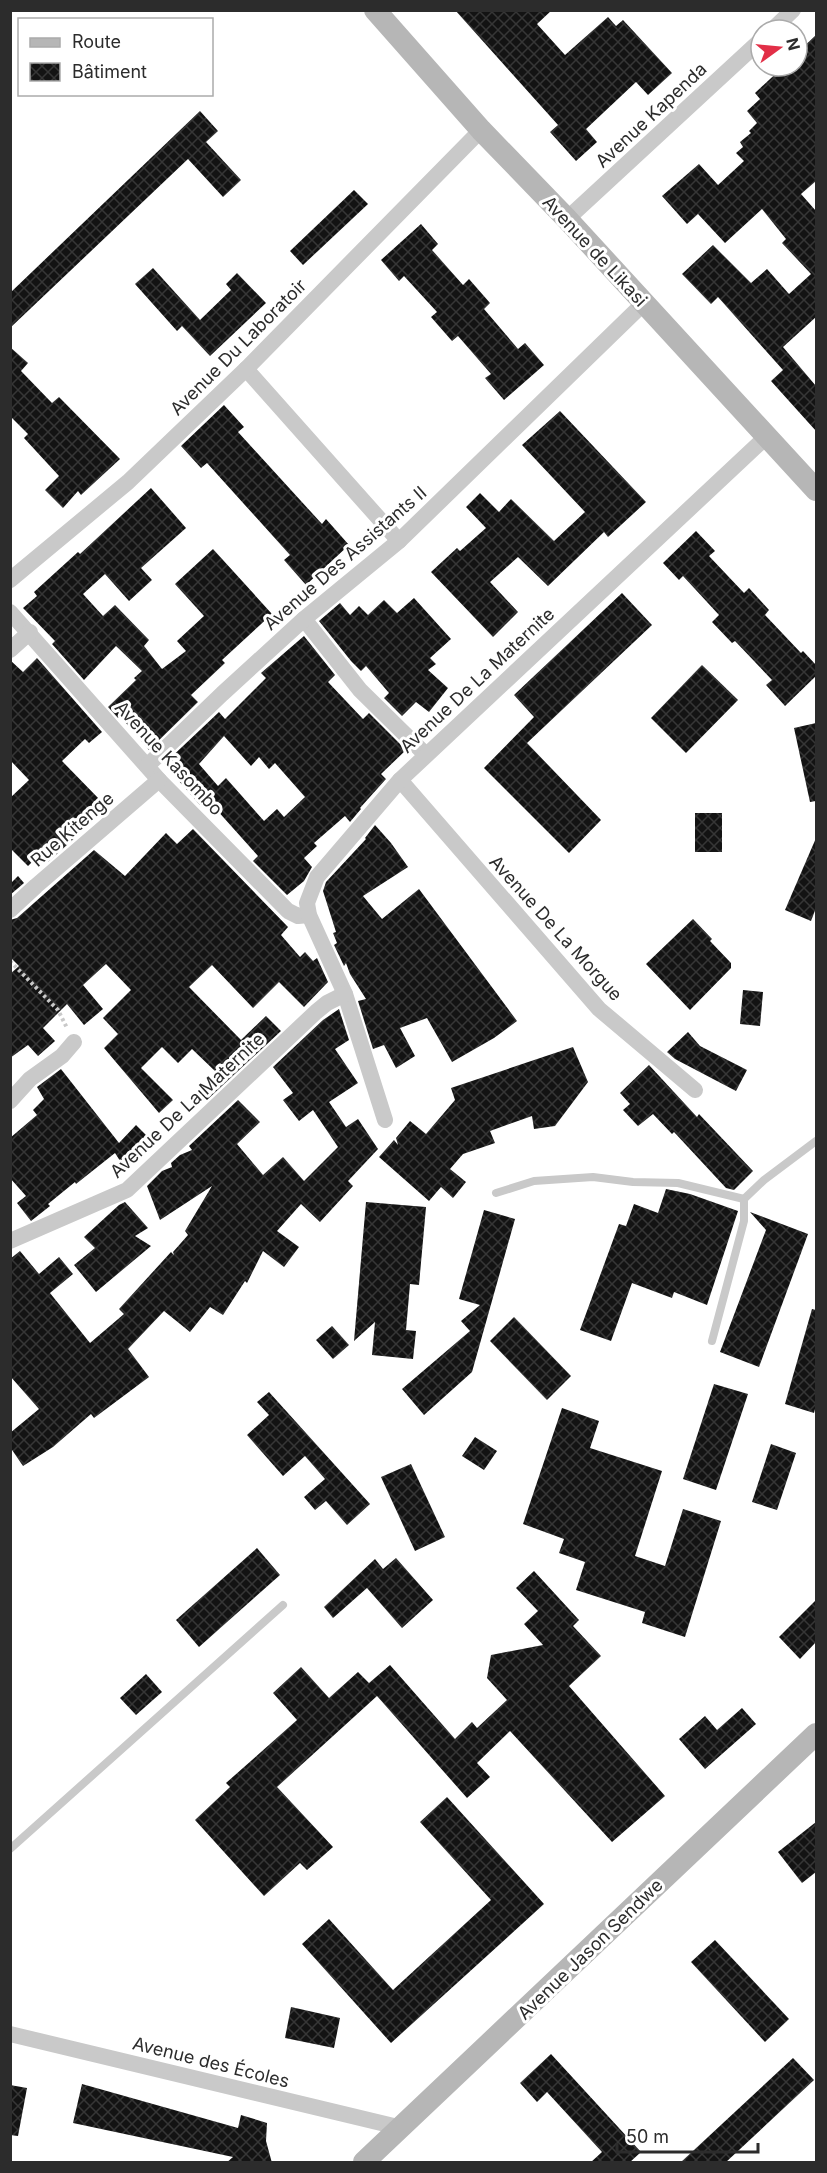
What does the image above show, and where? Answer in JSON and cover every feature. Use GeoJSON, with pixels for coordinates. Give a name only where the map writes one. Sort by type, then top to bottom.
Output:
{"type":"FeatureCollection","features":[{"type":"Feature","properties":{"kind":"main road","name":"Avenue de Likasi"},"geometry":{"type":"LineString","coordinates":[[375,10],[481,130],[567,219],[816,490]]}},
{"type":"Feature","properties":{"kind":"main road","name":"Avenue Jason Sendwe"},"geometry":{"type":"LineString","coordinates":[[364,2163],[816,1734]]}},
{"type":"Feature","properties":{"kind":"street","name":"Avenue Kapenda"},"geometry":{"type":"LineString","coordinates":[[567,219],[749,51]]}},
{"type":"Feature","properties":{"kind":"street","name":"Avenue Du Laboratoir"},"geometry":{"type":"LineString","coordinates":[[10,579],[128,482],[246,369],[481,130]]}},
{"type":"Feature","properties":{"kind":"street","name":"Avenue Des Assistants II"},"geometry":{"type":"LineString","coordinates":[[147,766],[304,619],[399,541],[644,303]]}},
{"type":"Feature","properties":{"kind":"street"},"geometry":{"type":"LineString","coordinates":[[246,369],[399,541]]}},
{"type":"Feature","properties":{"kind":"street","name":"Avenue De La Maternite"},"geometry":{"type":"LineString","coordinates":[[309,915],[307,903],[317,878],[399,780],[767,436]]}},
{"type":"Feature","properties":{"kind":"street","name":"Avenue Kasombo"},"geometry":{"type":"LineString","coordinates":[[10,612],[159,780],[288,911],[298,916],[309,915]]}},
{"type":"Feature","properties":{"kind":"street"},"geometry":{"type":"LineString","coordinates":[[304,619],[360,690],[426,755]]}},
{"type":"Feature","properties":{"kind":"street"},"geometry":{"type":"LineString","coordinates":[[10,650],[30,632]]}},
{"type":"Feature","properties":{"kind":"street","name":"Rue Kitenge"},"geometry":{"type":"LineString","coordinates":[[10,910],[159,780]]}},
{"type":"Feature","properties":{"kind":"street","name":"Avenue De La Morgue"},"geometry":{"type":"LineString","coordinates":[[399,780],[598,1009],[695,1090]]}},
{"type":"Feature","properties":{"kind":"street"},"geometry":{"type":"LineString","coordinates":[[309,915],[345,994],[385,1120]]}},
{"type":"Feature","properties":{"kind":"street","name":"Avenue De La Maternite"},"geometry":{"type":"LineString","coordinates":[[13,1235],[127,1190],[316,1012],[327,1003],[345,994]]}},
{"type":"Feature","properties":{"kind":"street"},"geometry":{"type":"LineString","coordinates":[[10,1101],[30,1079],[62,1056],[74,1042]]}},
{"type":"Feature","properties":{"kind":"street","name":"Avenue des Écoles"},"geometry":{"type":"LineString","coordinates":[[10,2034],[402,2128]]}},
{"type":"Feature","properties":{"kind":"lane"},"geometry":{"type":"LineString","coordinates":[[712,1341],[744,1221],[744,1199],[764,1180],[816,1142]]}},
{"type":"Feature","properties":{"kind":"lane"},"geometry":{"type":"LineString","coordinates":[[496,1193],[534,1181],[593,1177],[678,1183],[744,1199]]}},
{"type":"Feature","properties":{"kind":"lane"},"geometry":{"type":"LineString","coordinates":[[10,1849],[283,1605]]}},
{"type":"Feature","properties":{"kind":"path"},"geometry":{"type":"LineString","coordinates":[[10,961],[57,1010],[74,1042]]}},
{"type":"Feature","properties":{"kind":"building"},"geometry":{"type":"Polygon","coordinates":[[[455,10],[552,10],[537,24],[565,55],[608,17],[616,26],[623,20],[672,73],[648,95],[636,82],[586,129],[597,142],[576,161],[550,132],[558,125],[455,10]]]}},
{"type":"Feature","properties":{"kind":"building"},"geometry":{"type":"Polygon","coordinates":[[[816,35],[816,181],[801,194],[816,211],[816,317],[783,347],[816,386],[816,431],[771,381],[783,370],[718,297],[711,304],[682,274],[713,245],[751,283],[767,269],[789,294],[811,274],[782,243],[786,239],[762,209],[725,243],[698,214],[687,224],[662,196],[699,164],[718,185],[744,161],[736,153],[743,147],[740,142],[751,133],[749,131],[757,123],[747,111],[760,99],[755,93],[771,78],[809,78],[809,42],[816,35]]]}},
{"type":"Feature","properties":{"kind":"building"},"geometry":{"type":"Polygon","coordinates":[[[200,111],[218,131],[206,142],[241,180],[223,197],[188,159],[10,328],[10,293],[200,111]]]}},
{"type":"Feature","properties":{"kind":"building"},"geometry":{"type":"Polygon","coordinates":[[[354,190],[368,204],[303,265],[290,251],[354,190]]]}},
{"type":"Feature","properties":{"kind":"building"},"geometry":{"type":"Polygon","coordinates":[[[421,224],[438,244],[432,250],[463,285],[469,279],[490,303],[484,309],[518,349],[525,343],[544,365],[504,400],[485,378],[491,374],[458,336],[452,341],[431,317],[437,312],[404,276],[399,281],[381,260],[421,224]]]}},
{"type":"Feature","properties":{"kind":"building"},"geometry":{"type":"Polygon","coordinates":[[[153,268],[200,320],[231,290],[226,284],[237,273],[266,303],[210,356],[182,326],[177,331],[135,284],[153,268]]]}},
{"type":"Feature","properties":{"kind":"building"},"geometry":{"type":"Polygon","coordinates":[[[10,347],[28,363],[21,371],[52,403],[59,397],[120,459],[81,495],[78,491],[63,508],[45,490],[59,476],[24,438],[28,434],[10,416],[10,347]]]}},
{"type":"Feature","properties":{"kind":"building"},"geometry":{"type":"Polygon","coordinates":[[[224,405],[244,427],[238,432],[322,524],[326,519],[349,545],[306,585],[284,560],[290,555],[207,463],[201,468],[181,446],[224,405]]]}},
{"type":"Feature","properties":{"kind":"building"},"geometry":{"type":"Polygon","coordinates":[[[560,411],[646,502],[608,537],[604,532],[548,586],[518,557],[490,582],[518,612],[493,637],[431,572],[457,548],[460,551],[486,528],[466,507],[480,493],[499,512],[511,499],[554,541],[585,512],[522,445],[560,411]]]}},
{"type":"Feature","properties":{"kind":"building"},"geometry":{"type":"Polygon","coordinates":[[[151,488],[186,528],[141,568],[152,580],[129,601],[105,574],[83,594],[103,616],[115,605],[149,640],[144,646],[162,669],[186,651],[177,641],[204,616],[175,584],[213,549],[272,614],[222,660],[225,663],[191,695],[198,702],[149,750],[120,716],[118,718],[108,707],[136,680],[134,678],[142,671],[116,646],[84,680],[52,644],[55,641],[23,608],[37,596],[34,592],[78,552],[80,554],[151,488]]]}},
{"type":"Feature","properties":{"kind":"building"},"geometry":{"type":"Polygon","coordinates":[[[696,531],[715,551],[709,556],[744,593],[749,588],[769,610],[765,615],[801,653],[803,651],[816,665],[816,676],[785,706],[766,685],[772,680],[735,641],[732,643],[712,622],[719,615],[683,576],[679,580],[663,563],[696,531]]]}},
{"type":"Feature","properties":{"kind":"building"},"geometry":{"type":"Polygon","coordinates":[[[622,593],[652,625],[527,743],[601,820],[569,853],[484,768],[534,717],[514,695],[622,593]]]}},
{"type":"Feature","properties":{"kind":"building"},"geometry":{"type":"Polygon","coordinates":[[[414,598],[451,639],[430,658],[436,664],[428,670],[448,688],[429,712],[416,702],[402,716],[384,698],[389,693],[366,666],[361,671],[319,621],[340,603],[350,615],[359,606],[368,615],[384,600],[397,613],[414,598]]]}},
{"type":"Feature","properties":{"kind":"building"},"geometry":{"type":"Polygon","coordinates":[[[304,636],[335,675],[328,682],[363,719],[369,713],[406,750],[381,774],[386,779],[350,822],[345,816],[314,843],[317,846],[304,858],[312,867],[304,881],[287,895],[253,861],[258,856],[207,799],[200,805],[164,764],[219,712],[225,719],[266,678],[261,673],[304,636]],[[224,736],[199,764],[218,786],[226,778],[264,821],[277,809],[284,817],[305,797],[275,763],[269,769],[259,757],[251,766],[224,736]]]}},
{"type":"Feature","properties":{"kind":"building"},"geometry":{"type":"Polygon","coordinates":[[[37,658],[102,732],[89,743],[85,739],[62,761],[101,801],[71,831],[77,836],[48,862],[41,853],[28,866],[10,848],[10,798],[29,780],[10,760],[10,660],[23,672],[37,658]]]}},
{"type":"Feature","properties":{"kind":"building"},"geometry":{"type":"Polygon","coordinates":[[[702,665],[738,700],[686,753],[651,718],[702,665]]]}},
{"type":"Feature","properties":{"kind":"building"},"geometry":{"type":"Polygon","coordinates":[[[816,723],[816,801],[810,802],[794,728],[816,723]]]}},
{"type":"Feature","properties":{"kind":"building"},"geometry":{"type":"Polygon","coordinates":[[[695,813],[722,813],[722,852],[695,852],[695,813]]]}},
{"type":"Feature","properties":{"kind":"building"},"geometry":{"type":"Polygon","coordinates":[[[375,825],[408,867],[363,896],[382,919],[419,889],[517,1021],[494,1038],[452,1062],[427,1018],[400,1028],[415,1056],[396,1068],[384,1045],[373,1049],[358,1001],[366,999],[350,974],[346,963],[344,966],[334,945],[337,943],[333,933],[336,932],[323,891],[326,882],[366,839],[375,825]]]}},
{"type":"Feature","properties":{"kind":"building"},"geometry":{"type":"Polygon","coordinates":[[[193,829],[288,927],[281,935],[300,957],[305,952],[313,961],[317,958],[328,982],[304,1007],[279,982],[253,1008],[212,965],[189,987],[241,1040],[266,1016],[281,1031],[207,1100],[198,1091],[216,1072],[192,1049],[178,1063],[162,1047],[141,1068],[173,1100],[159,1113],[104,1048],[118,1034],[103,1018],[131,990],[106,964],[83,985],[103,1009],[84,1025],[67,1004],[43,1028],[55,1041],[38,1056],[28,1045],[10,1058],[10,974],[19,966],[10,957],[10,920],[17,918],[94,850],[125,876],[166,833],[177,844],[193,829]]]}},
{"type":"Feature","properties":{"kind":"building"},"geometry":{"type":"Polygon","coordinates":[[[816,838],[816,908],[811,921],[785,910],[816,838]]]}},
{"type":"Feature","properties":{"kind":"building"},"geometry":{"type":"Polygon","coordinates":[[[18,876],[24,883],[10,895],[10,884],[18,876]]]}},
{"type":"Feature","properties":{"kind":"building"},"geometry":{"type":"Polygon","coordinates":[[[693,919],[731,963],[731,968],[690,1010],[646,964],[693,919]]]}},
{"type":"Feature","properties":{"kind":"building"},"geometry":{"type":"Polygon","coordinates":[[[743,990],[763,992],[760,1026],[740,1024],[743,990]]]}},
{"type":"Feature","properties":{"kind":"building"},"geometry":{"type":"Polygon","coordinates":[[[339,1009],[349,1040],[335,1049],[358,1083],[329,1102],[346,1127],[358,1119],[378,1149],[348,1181],[353,1186],[320,1222],[301,1204],[277,1231],[299,1247],[284,1267],[263,1251],[247,1283],[245,1281],[223,1315],[210,1307],[190,1332],[164,1311],[128,1349],[149,1377],[94,1418],[91,1414],[53,1447],[23,1466],[10,1447],[10,1433],[39,1409],[10,1376],[10,1259],[20,1251],[39,1274],[59,1257],[73,1274],[50,1293],[90,1343],[124,1314],[119,1309],[171,1252],[174,1255],[173,1252],[188,1235],[185,1231],[212,1186],[160,1220],[147,1186],[162,1171],[172,1167],[171,1163],[180,1155],[192,1150],[189,1146],[238,1100],[260,1122],[237,1144],[263,1175],[283,1157],[304,1181],[338,1147],[313,1110],[299,1121],[283,1100],[293,1093],[273,1067],[323,1020],[339,1009]]]}},
{"type":"Feature","properties":{"kind":"building"},"geometry":{"type":"Polygon","coordinates":[[[688,1032],[700,1046],[747,1070],[736,1091],[675,1059],[667,1052],[688,1032]]]}},
{"type":"Feature","properties":{"kind":"building"},"geometry":{"type":"Polygon","coordinates":[[[573,1047],[588,1082],[555,1126],[534,1129],[532,1116],[490,1131],[495,1143],[463,1154],[450,1169],[466,1182],[453,1198],[441,1187],[429,1201],[379,1157],[394,1140],[398,1145],[396,1138],[410,1121],[426,1134],[455,1100],[451,1088],[573,1047]]]}},
{"type":"Feature","properties":{"kind":"building"},"geometry":{"type":"Polygon","coordinates":[[[649,1065],[697,1117],[699,1114],[753,1171],[734,1190],[726,1188],[674,1132],[672,1134],[653,1114],[638,1126],[623,1110],[630,1104],[620,1093],[649,1065]]]}},
{"type":"Feature","properties":{"kind":"building"},"geometry":{"type":"Polygon","coordinates":[[[61,1069],[119,1143],[136,1125],[149,1138],[149,1144],[124,1167],[115,1153],[76,1184],[75,1182],[31,1221],[17,1203],[26,1196],[10,1178],[10,1138],[37,1115],[33,1110],[44,1099],[37,1087],[61,1069]]]}},
{"type":"Feature","properties":{"kind":"building"},"geometry":{"type":"Polygon","coordinates":[[[666,1189],[690,1194],[738,1211],[707,1305],[674,1292],[672,1298],[632,1283],[611,1341],[580,1330],[619,1224],[626,1226],[634,1204],[658,1213],[666,1189]]]}},
{"type":"Feature","properties":{"kind":"building"},"geometry":{"type":"Polygon","coordinates":[[[125,1202],[148,1228],[135,1236],[151,1246],[96,1292],[74,1265],[95,1248],[84,1237],[125,1202]]]}},
{"type":"Feature","properties":{"kind":"building"},"geometry":{"type":"Polygon","coordinates":[[[366,1202],[426,1207],[419,1285],[410,1284],[406,1330],[416,1331],[413,1359],[372,1355],[375,1322],[354,1341],[366,1202]]]}},
{"type":"Feature","properties":{"kind":"building"},"geometry":{"type":"Polygon","coordinates":[[[484,1210],[515,1219],[472,1372],[424,1415],[402,1389],[470,1331],[461,1321],[480,1305],[459,1299],[484,1210]]]}},
{"type":"Feature","properties":{"kind":"building"},"geometry":{"type":"Polygon","coordinates":[[[750,1212],[808,1234],[759,1367],[720,1352],[766,1230],[750,1212]]]}},
{"type":"Feature","properties":{"kind":"building"},"geometry":{"type":"Polygon","coordinates":[[[812,1309],[816,1310],[816,1405],[814,1413],[785,1404],[812,1309]]]}},
{"type":"Feature","properties":{"kind":"building"},"geometry":{"type":"Polygon","coordinates":[[[514,1317],[571,1376],[547,1400],[490,1341],[514,1317]]]}},
{"type":"Feature","properties":{"kind":"building"},"geometry":{"type":"Polygon","coordinates":[[[332,1326],[349,1345],[333,1359],[316,1340],[332,1326]]]}},
{"type":"Feature","properties":{"kind":"building"},"geometry":{"type":"Polygon","coordinates":[[[714,1384],[748,1394],[716,1490],[683,1479],[714,1384]]]}},
{"type":"Feature","properties":{"kind":"building"},"geometry":{"type":"Polygon","coordinates":[[[269,1392],[370,1504],[347,1525],[326,1501],[315,1510],[304,1497],[325,1479],[305,1456],[283,1476],[247,1435],[269,1415],[257,1402],[269,1392]]]}},
{"type":"Feature","properties":{"kind":"building"},"geometry":{"type":"Polygon","coordinates":[[[562,1408],[599,1421],[590,1448],[662,1471],[635,1556],[665,1566],[683,1509],[721,1521],[685,1637],[642,1623],[645,1612],[576,1590],[585,1562],[559,1553],[564,1539],[523,1524],[562,1408]]]}},
{"type":"Feature","properties":{"kind":"building"},"geometry":{"type":"Polygon","coordinates":[[[475,1437],[497,1451],[484,1470],[462,1456],[475,1437]]]}},
{"type":"Feature","properties":{"kind":"building"},"geometry":{"type":"Polygon","coordinates":[[[771,1444],[796,1453],[777,1510],[752,1502],[771,1444]]]}},
{"type":"Feature","properties":{"kind":"building"},"geometry":{"type":"Polygon","coordinates":[[[411,1464],[445,1537],[415,1551],[381,1477],[411,1464]]]}},
{"type":"Feature","properties":{"kind":"building"},"geometry":{"type":"Polygon","coordinates":[[[257,1548],[280,1575],[199,1647],[176,1620],[257,1548]]]}},
{"type":"Feature","properties":{"kind":"building"},"geometry":{"type":"Polygon","coordinates":[[[396,1558],[433,1600],[402,1628],[367,1588],[333,1618],[324,1607],[375,1559],[383,1569],[396,1558]]]}},
{"type":"Feature","properties":{"kind":"building"},"geometry":{"type":"Polygon","coordinates":[[[534,1571],[579,1620],[573,1626],[601,1656],[569,1686],[665,1796],[612,1842],[510,1731],[477,1763],[490,1777],[467,1798],[377,1696],[277,1787],[333,1847],[307,1870],[300,1863],[264,1896],[195,1820],[230,1787],[226,1783],[297,1720],[273,1693],[301,1667],[329,1698],[358,1672],[369,1683],[390,1665],[455,1739],[472,1722],[477,1728],[507,1700],[487,1678],[491,1655],[543,1645],[524,1624],[538,1611],[516,1588],[534,1571]]]}},
{"type":"Feature","properties":{"kind":"building"},"geometry":{"type":"Polygon","coordinates":[[[816,1600],[816,1642],[800,1659],[779,1637],[816,1600]]]}},
{"type":"Feature","properties":{"kind":"building"},"geometry":{"type":"Polygon","coordinates":[[[146,1674],[162,1692],[136,1715],[120,1698],[146,1674]]]}},
{"type":"Feature","properties":{"kind":"building"},"geometry":{"type":"Polygon","coordinates":[[[742,1708],[756,1724],[705,1769],[679,1739],[705,1716],[717,1730],[742,1708]]]}},
{"type":"Feature","properties":{"kind":"building"},"geometry":{"type":"Polygon","coordinates":[[[447,1797],[544,1904],[391,2043],[302,1944],[329,1919],[393,1990],[491,1900],[420,1822],[447,1797]]]}},
{"type":"Feature","properties":{"kind":"building"},"geometry":{"type":"Polygon","coordinates":[[[816,1822],[816,1872],[802,1883],[778,1852],[816,1822]]]}},
{"type":"Feature","properties":{"kind":"building"},"geometry":{"type":"Polygon","coordinates":[[[715,1940],[789,2019],[765,2042],[691,1962],[715,1940]]]}},
{"type":"Feature","properties":{"kind":"building"},"geometry":{"type":"Polygon","coordinates":[[[291,2007],[340,2018],[334,2048],[285,2038],[291,2007]]]}},
{"type":"Feature","properties":{"kind":"building"},"geometry":{"type":"Polygon","coordinates":[[[551,2054],[641,2152],[629,2163],[590,2163],[602,2152],[547,2092],[537,2102],[520,2083],[551,2054]]]}},
{"type":"Feature","properties":{"kind":"building"},"geometry":{"type":"Polygon","coordinates":[[[793,2058],[814,2080],[725,2163],[680,2163],[793,2058]]]}},
{"type":"Feature","properties":{"kind":"building"},"geometry":{"type":"Polygon","coordinates":[[[82,2084],[238,2128],[241,2115],[267,2123],[266,2141],[272,2163],[226,2163],[233,2157],[73,2123],[82,2084]]]}},
{"type":"Feature","properties":{"kind":"building"},"geometry":{"type":"Polygon","coordinates":[[[10,2085],[27,2088],[18,2136],[10,2135],[10,2085]]]}}]}
